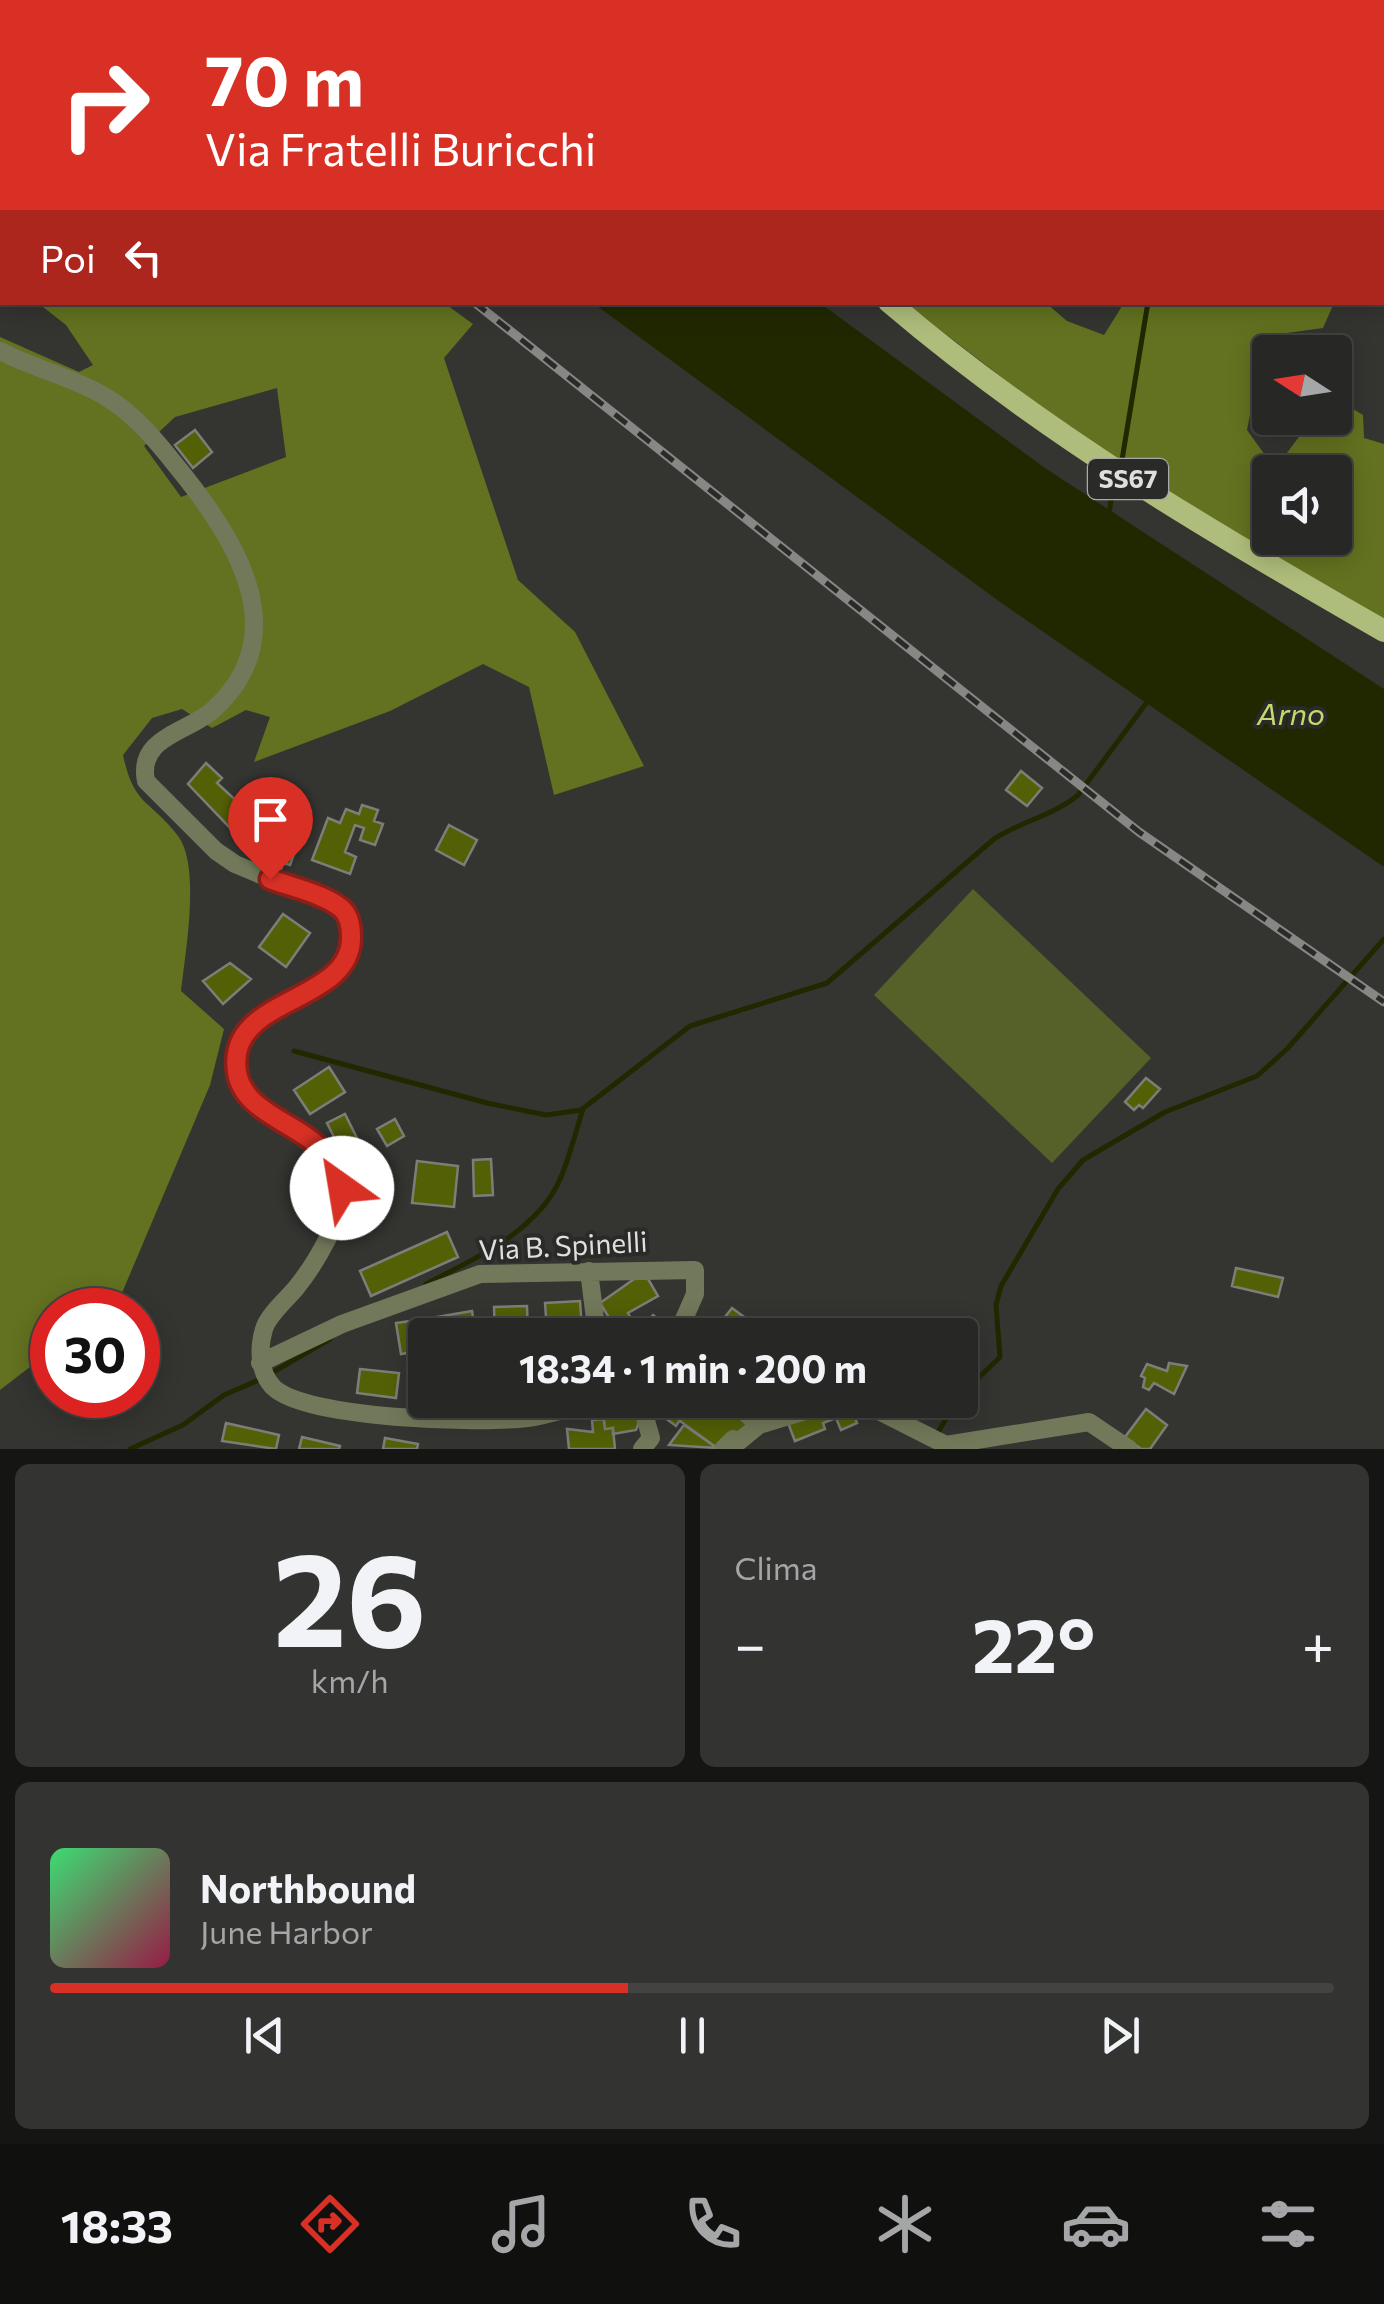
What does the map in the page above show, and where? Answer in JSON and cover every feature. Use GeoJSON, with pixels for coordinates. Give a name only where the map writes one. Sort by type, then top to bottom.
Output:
{"type":"FeatureCollection","features":[{"type":"Feature","properties":{"kind":"main road","name":"SS67"},"geometry":{"type":"LineString","coordinates":[[893,305],[1075,444],[1195,523],[1384,631]]}},
{"type":"Feature","properties":{"kind":"street"},"geometry":{"type":"LineString","coordinates":[[0,351],[106,397],[134,418],[224,526],[244,564],[253,610],[246,660],[214,709],[149,751],[143,765],[146,780],[216,852],[235,864],[340,908],[350,921],[348,957],[340,972],[262,1018],[240,1044],[237,1074],[243,1087],[254,1101],[323,1152],[342,1188],[334,1227],[302,1280],[264,1326],[260,1363],[274,1388],[307,1402],[408,1417]]}},
{"type":"Feature","properties":{"kind":"street","name":"Via B. Spinelli"},"geometry":{"type":"LineString","coordinates":[[260,1363],[342,1324],[480,1274],[695,1270],[695,1294],[684,1318]]}},
{"type":"Feature","properties":{"kind":"street"},"geometry":{"type":"LineString","coordinates":[[588,1271],[595,1318]]}},
{"type":"Feature","properties":{"kind":"street"},"geometry":{"type":"LineString","coordinates":[[412,1418],[468,1424],[531,1418]]}},
{"type":"Feature","properties":{"kind":"street"},"geometry":{"type":"LineString","coordinates":[[645,1418],[646,1444],[668,1449]]}},
{"type":"Feature","properties":{"kind":"street"},"geometry":{"type":"LineString","coordinates":[[751,1418],[759,1425]]}},
{"type":"Feature","properties":{"kind":"street"},"geometry":{"type":"LineString","coordinates":[[724,1449],[732,1438],[737,1443],[759,1425],[782,1418]]}},
{"type":"Feature","properties":{"kind":"street"},"geometry":{"type":"LineString","coordinates":[[893,1418],[946,1445],[1089,1422],[1130,1449]]}},
{"type":"Feature","properties":{"kind":"shaded area"},"geometry":{"type":"Polygon","coordinates":[[[973,889],[1151,1058],[1052,1163],[874,995],[973,889]]]}},
{"type":"Feature","properties":{"kind":"green space"},"geometry":{"type":"Polygon","coordinates":[[[41,305],[447,305],[473,324],[444,358],[518,580],[575,632],[644,766],[554,795],[529,687],[483,664],[390,711],[254,762],[270,717],[246,710],[212,728],[182,709],[152,718],[123,755],[138,794],[168,824],[185,850],[190,911],[181,991],[224,1029],[210,1085],[124,1288],[30,1288],[30,1367],[0,1390],[0,337],[79,372],[93,365],[66,325],[41,305]],[[277,388],[175,417],[144,446],[181,497],[286,457],[277,388]]]}},
{"type":"Feature","properties":{"kind":"green space"},"geometry":{"type":"Polygon","coordinates":[[[908,305],[1048,305],[1067,321],[1104,335],[1123,305],[1333,305],[1323,328],[1286,335],[1252,335],[1252,404],[1247,430],[1265,455],[1252,455],[1252,543],[1081,438],[908,305]]]}},
{"type":"Feature","properties":{"kind":"green space"},"geometry":{"type":"Polygon","coordinates":[[[1352,408],[1363,415],[1364,438],[1384,444],[1384,624],[1272,555],[1352,555],[1352,455],[1285,455],[1300,435],[1352,435],[1352,408]]]}},
{"type":"Feature","properties":{"kind":"water","name":"Arno"},"geometry":{"type":"Polygon","coordinates":[[[596,305],[823,305],[1045,468],[1384,689],[1384,867],[1000,602],[596,305]]]}},
{"type":"Feature","properties":{"kind":"building"},"geometry":{"type":"Polygon","coordinates":[[[195,430],[212,452],[193,468],[175,445],[195,430]]]}},
{"type":"Feature","properties":{"kind":"building"},"geometry":{"type":"Polygon","coordinates":[[[206,763],[222,778],[217,783],[256,819],[247,829],[241,823],[234,832],[188,784],[206,763]]]}},
{"type":"Feature","properties":{"kind":"building"},"geometry":{"type":"Polygon","coordinates":[[[1021,771],[1042,788],[1027,806],[1006,790],[1021,771]]]}},
{"type":"Feature","properties":{"kind":"building"},"geometry":{"type":"Polygon","coordinates":[[[362,805],[378,810],[374,821],[383,824],[375,845],[360,840],[364,828],[355,825],[345,852],[356,857],[350,874],[312,860],[328,818],[340,823],[346,809],[359,814],[362,805]]]}},
{"type":"Feature","properties":{"kind":"building"},"geometry":{"type":"Polygon","coordinates":[[[280,817],[299,823],[294,836],[300,838],[290,865],[283,863],[281,869],[255,860],[260,848],[268,851],[280,817]]]}},
{"type":"Feature","properties":{"kind":"building"},"geometry":{"type":"Polygon","coordinates":[[[449,825],[477,840],[464,865],[436,850],[449,825]]]}},
{"type":"Feature","properties":{"kind":"building"},"geometry":{"type":"Polygon","coordinates":[[[283,914],[310,933],[286,967],[259,947],[283,914]]]}},
{"type":"Feature","properties":{"kind":"building"},"geometry":{"type":"Polygon","coordinates":[[[230,963],[251,979],[223,1004],[203,981],[230,963]]]}},
{"type":"Feature","properties":{"kind":"building"},"geometry":{"type":"Polygon","coordinates":[[[329,1067],[345,1092],[310,1114],[294,1090],[329,1067]]]}},
{"type":"Feature","properties":{"kind":"building"},"geometry":{"type":"Polygon","coordinates":[[[1146,1078],[1160,1089],[1143,1108],[1139,1105],[1134,1110],[1125,1102],[1146,1078]]]}},
{"type":"Feature","properties":{"kind":"building"},"geometry":{"type":"Polygon","coordinates":[[[345,1114],[376,1176],[358,1185],[327,1123],[345,1114]]]}},
{"type":"Feature","properties":{"kind":"building"},"geometry":{"type":"Polygon","coordinates":[[[395,1119],[404,1136],[387,1146],[377,1129],[395,1119]]]}},
{"type":"Feature","properties":{"kind":"building"},"geometry":{"type":"Polygon","coordinates":[[[491,1159],[493,1195],[474,1196],[473,1160],[491,1159]]]}},
{"type":"Feature","properties":{"kind":"building"},"geometry":{"type":"Polygon","coordinates":[[[417,1161],[458,1166],[454,1207],[412,1203],[417,1161]]]}},
{"type":"Feature","properties":{"kind":"building"},"geometry":{"type":"Polygon","coordinates":[[[372,1189],[384,1199],[365,1225],[352,1220],[357,1204],[372,1189]]]}},
{"type":"Feature","properties":{"kind":"building"},"geometry":{"type":"Polygon","coordinates":[[[447,1232],[458,1257],[371,1296],[360,1271],[447,1232]]]}},
{"type":"Feature","properties":{"kind":"building"},"geometry":{"type":"Polygon","coordinates":[[[1236,1268],[1283,1278],[1278,1297],[1232,1286],[1236,1268]]]}},
{"type":"Feature","properties":{"kind":"building"},"geometry":{"type":"Polygon","coordinates":[[[644,1272],[658,1296],[628,1313],[631,1318],[609,1318],[600,1303],[644,1272]]]}},
{"type":"Feature","properties":{"kind":"building"},"geometry":{"type":"Polygon","coordinates":[[[580,1301],[581,1318],[546,1318],[545,1303],[580,1301]]]}},
{"type":"Feature","properties":{"kind":"building"},"geometry":{"type":"Polygon","coordinates":[[[527,1306],[527,1318],[494,1318],[494,1307],[527,1306]]]}},
{"type":"Feature","properties":{"kind":"building"},"geometry":{"type":"Polygon","coordinates":[[[732,1308],[746,1318],[724,1318],[732,1308]]]}},
{"type":"Feature","properties":{"kind":"building"},"geometry":{"type":"Polygon","coordinates":[[[472,1311],[473,1318],[437,1318],[472,1311]]]}},
{"type":"Feature","properties":{"kind":"building"},"geometry":{"type":"Polygon","coordinates":[[[408,1321],[408,1353],[401,1354],[396,1323],[408,1321]]]}},
{"type":"Feature","properties":{"kind":"building"},"geometry":{"type":"Polygon","coordinates":[[[1169,1363],[1187,1366],[1174,1394],[1154,1383],[1149,1390],[1143,1387],[1145,1378],[1141,1376],[1147,1364],[1167,1371],[1169,1363]]]}},
{"type":"Feature","properties":{"kind":"building"},"geometry":{"type":"Polygon","coordinates":[[[360,1369],[399,1373],[396,1398],[357,1393],[360,1369]]]}},
{"type":"Feature","properties":{"kind":"building"},"geometry":{"type":"Polygon","coordinates":[[[1146,1409],[1167,1425],[1150,1449],[1141,1449],[1125,1437],[1146,1409]]]}},
{"type":"Feature","properties":{"kind":"building"},"geometry":{"type":"Polygon","coordinates":[[[603,1418],[641,1418],[636,1430],[613,1434],[613,1428],[605,1429],[603,1418]]]}},
{"type":"Feature","properties":{"kind":"building"},"geometry":{"type":"Polygon","coordinates":[[[665,1418],[681,1418],[676,1426],[665,1418]]]}},
{"type":"Feature","properties":{"kind":"building"},"geometry":{"type":"Polygon","coordinates":[[[746,1418],[752,1423],[717,1448],[680,1421],[746,1418]]]}},
{"type":"Feature","properties":{"kind":"building"},"geometry":{"type":"Polygon","coordinates":[[[801,1418],[836,1418],[823,1423],[825,1429],[795,1441],[788,1423],[801,1418]]]}},
{"type":"Feature","properties":{"kind":"building"},"geometry":{"type":"Polygon","coordinates":[[[836,1418],[855,1418],[857,1423],[841,1430],[836,1418]]]}},
{"type":"Feature","properties":{"kind":"building"},"geometry":{"type":"Polygon","coordinates":[[[604,1419],[605,1429],[613,1428],[615,1449],[569,1449],[567,1429],[593,1432],[592,1420],[604,1419]]]}},
{"type":"Feature","properties":{"kind":"building"},"geometry":{"type":"Polygon","coordinates":[[[226,1423],[279,1435],[276,1449],[222,1441],[226,1423]]]}},
{"type":"Feature","properties":{"kind":"building"},"geometry":{"type":"Polygon","coordinates":[[[684,1425],[717,1448],[669,1445],[684,1425]]]}},
{"type":"Feature","properties":{"kind":"building"},"geometry":{"type":"Polygon","coordinates":[[[302,1437],[340,1446],[299,1449],[302,1437]]]}},
{"type":"Feature","properties":{"kind":"building"},"geometry":{"type":"Polygon","coordinates":[[[385,1438],[418,1444],[417,1449],[383,1449],[385,1438]]]}},
{"type":"Feature","properties":{"kind":"waterway"},"geometry":{"type":"LineString","coordinates":[[1121,466],[1148,305]]}},
{"type":"Feature","properties":{"kind":"waterway"},"geometry":{"type":"LineString","coordinates":[[1109,513],[1115,476]]}},
{"type":"Feature","properties":{"kind":"waterway"},"geometry":{"type":"LineString","coordinates":[[294,1051],[487,1103],[546,1115],[581,1110],[690,1026],[827,983],[994,839],[1078,795],[1150,698]]}},
{"type":"Feature","properties":{"kind":"waterway"},"geometry":{"type":"LineString","coordinates":[[978,1378],[1000,1357],[996,1305],[1001,1286],[1058,1189],[1083,1160],[1165,1112],[1257,1076],[1287,1049],[1384,939]]}},
{"type":"Feature","properties":{"kind":"waterway"},"geometry":{"type":"LineString","coordinates":[[426,1284],[503,1241],[537,1213],[561,1177],[583,1109]]}},
{"type":"Feature","properties":{"kind":"waterway"},"geometry":{"type":"LineString","coordinates":[[270,1374],[330,1339]]}},
{"type":"Feature","properties":{"kind":"waterway"},"geometry":{"type":"LineString","coordinates":[[130,1449],[183,1425],[224,1395],[261,1379]]}},
{"type":"Feature","properties":{"kind":"waterway"},"geometry":{"type":"LineString","coordinates":[[937,1434],[946,1418]]}},
{"type":"Feature","properties":{"kind":"railway"},"geometry":{"type":"LineString","coordinates":[[478,305],[1139,832],[1384,1002]]}},
{"type":"Feature","properties":{"kind":"route"},"geometry":{"type":"LineString","coordinates":[[270,879],[340,908],[350,921],[352,939],[340,972],[262,1018],[248,1032],[240,1044],[237,1074],[254,1101],[323,1152],[342,1188]]}}]}
